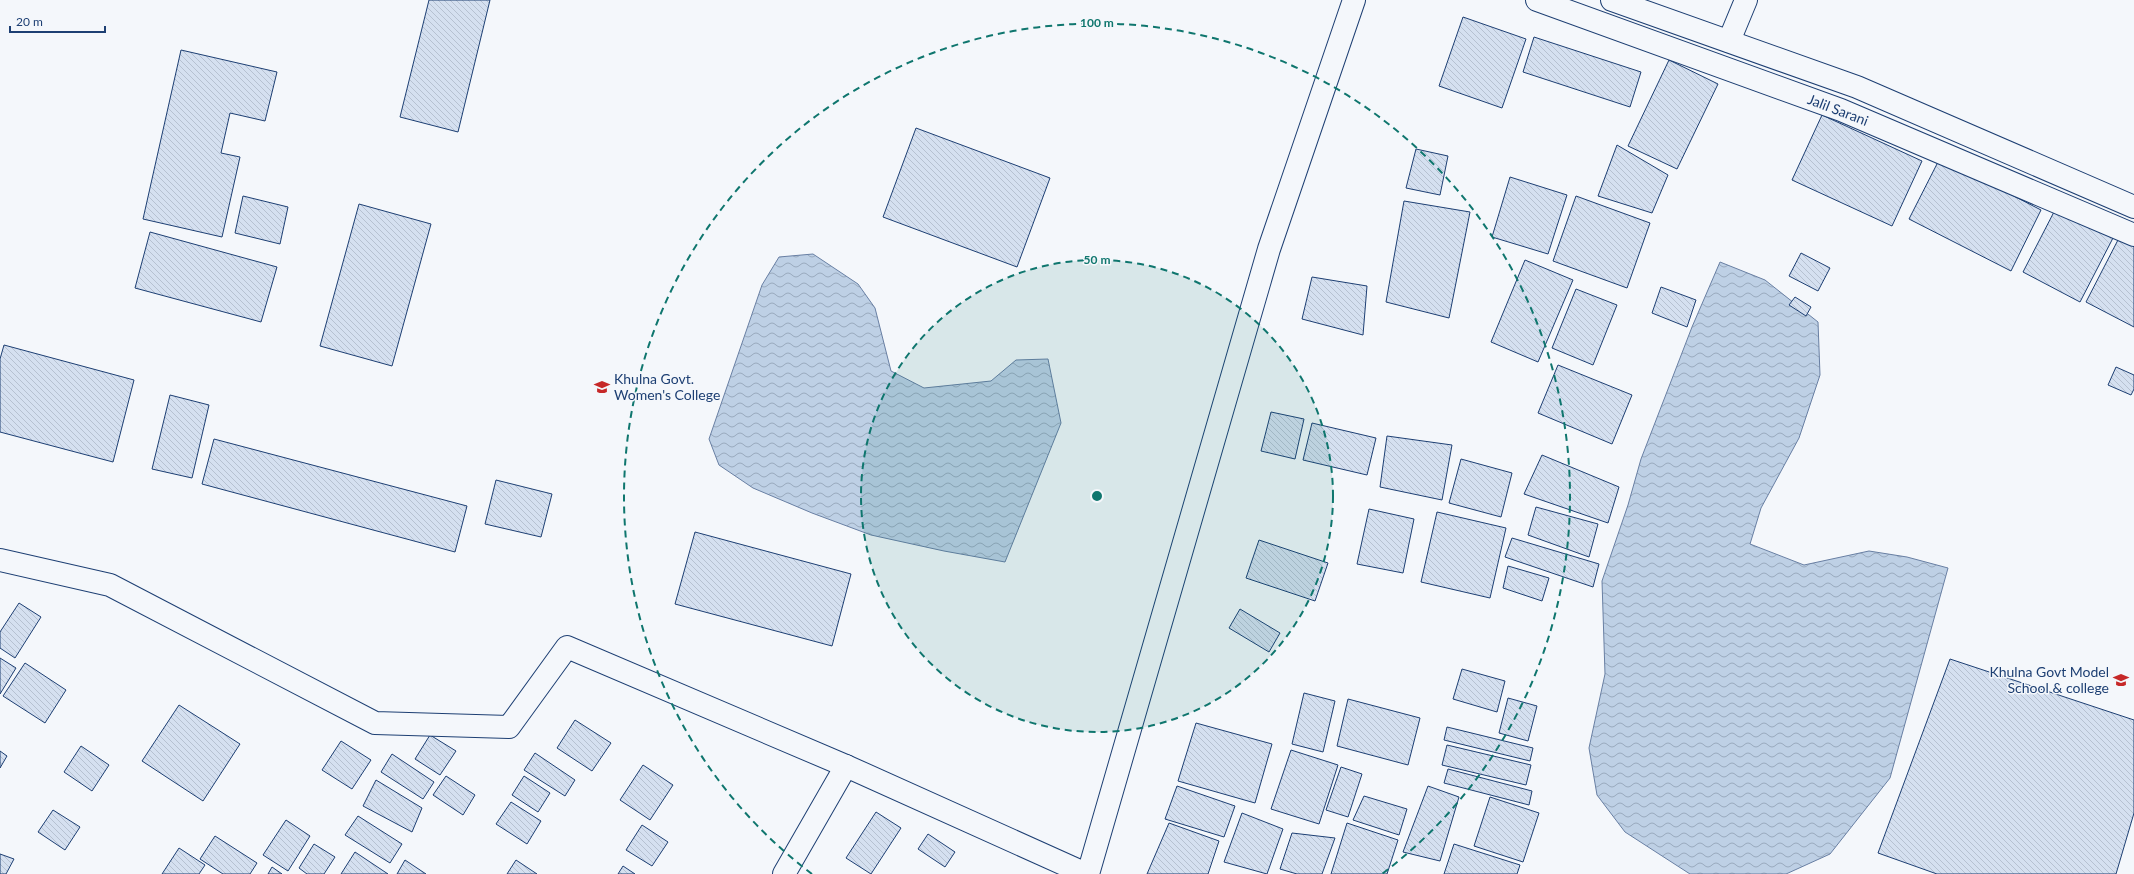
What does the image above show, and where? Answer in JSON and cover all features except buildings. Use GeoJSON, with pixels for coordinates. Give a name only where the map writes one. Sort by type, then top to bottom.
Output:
{"type":"FeatureCollection","features":[{"type":"Feature","properties":{"kind":"street"},"geometry":{"type":"LineString","coordinates":[[0,560],[110,585],[375,722],[509,726],[567,647],[846,766],[1087,874],[1269,249],[1354,0]]}},
{"type":"Feature","properties":{"kind":"street","name":"Jalil Sarani"},"geometry":{"type":"LineString","coordinates":[[1537,0],[1841,110],[2134,234]]}},
{"type":"Feature","properties":{"kind":"street","name":"Jalil Sarani"},"geometry":{"type":"LineString","coordinates":[[1612,0],[1857,86],[2134,207]]}},
{"type":"Feature","properties":{"kind":"street"},"geometry":{"type":"LineString","coordinates":[[1729,41],[1746,0]]}},
{"type":"Feature","properties":{"kind":"street"},"geometry":{"type":"LineString","coordinates":[[784,874],[846,766]]}},
{"type":"Feature","properties":{"kind":"water"},"geometry":{"type":"Polygon","coordinates":[[[813,254],[858,284],[875,308],[891,371],[924,388],[991,381],[1016,360],[1048,359],[1061,423],[1005,562],[944,551],[871,535],[812,513],[753,488],[719,465],[709,439],[762,285],[779,257],[813,254]]]}},
{"type":"Feature","properties":{"kind":"water"},"geometry":{"type":"Polygon","coordinates":[[[1720,262],[1765,280],[1818,322],[1820,375],[1799,438],[1761,508],[1750,544],[1804,565],[1869,551],[1907,557],[1948,568],[1890,778],[1830,854],[1786,874],[1690,874],[1625,832],[1597,795],[1589,748],[1605,674],[1602,581],[1628,505],[1641,459],[1692,327],[1720,262]]]}},
{"type":"Feature","properties":{"kind":"place","name":"Khulna Govt. Women's College"},"geometry":{"type":"Point","coordinates":[602,387]}},
{"type":"Feature","properties":{"kind":"place","name":"Khulna Govt Model School & college"},"geometry":{"type":"Point","coordinates":[2121,680]}}]}
